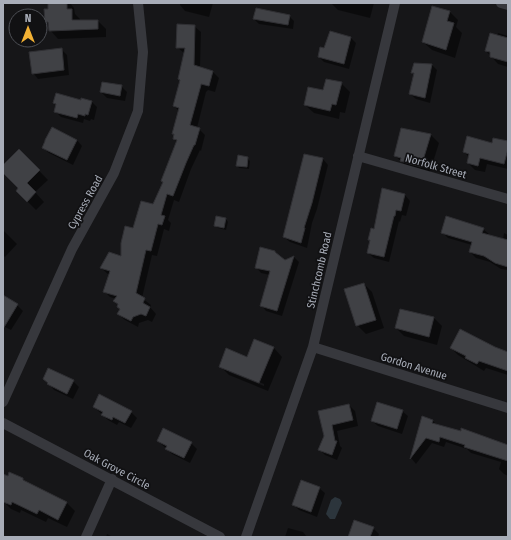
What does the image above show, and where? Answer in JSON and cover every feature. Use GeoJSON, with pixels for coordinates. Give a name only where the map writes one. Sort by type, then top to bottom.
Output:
{"type":"FeatureCollection","features":[{"type":"Feature","properties":{"kind":"street","name":"Cypress Road"},"geometry":{"type":"LineString","coordinates":[[3,402],[72,249],[114,173],[138,111],[143,52],[138,3]]}},
{"type":"Feature","properties":{"kind":"street","name":"Stinchcomb Road"},"geometry":{"type":"LineString","coordinates":[[246,537],[314,347],[395,3]]}},
{"type":"Feature","properties":{"kind":"street"},"geometry":{"type":"LineString","coordinates":[[501,3],[508,5]]}},
{"type":"Feature","properties":{"kind":"street","name":"Norfolk Street"},"geometry":{"type":"LineString","coordinates":[[358,156],[508,199]]}},
{"type":"Feature","properties":{"kind":"street","name":"Gordon Avenue"},"geometry":{"type":"LineString","coordinates":[[314,347],[508,408]]}},
{"type":"Feature","properties":{"kind":"street","name":"Oak Grove Circle"},"geometry":{"type":"LineString","coordinates":[[3,423],[220,537]]}},
{"type":"Feature","properties":{"kind":"street"},"geometry":{"type":"LineString","coordinates":[[86,537],[112,479]]}},
{"type":"Feature","properties":{"kind":"shaded area"},"geometry":{"type":"Polygon","coordinates":[[[335,497],[340,499],[342,503],[335,519],[330,519],[326,514],[331,500],[335,497]]]}},
{"type":"Feature","properties":{"kind":"building"},"geometry":{"type":"Polygon","coordinates":[[[48,3],[67,3],[67,9],[72,9],[72,20],[98,20],[98,29],[49,31],[48,3]]]}},
{"type":"Feature","properties":{"kind":"building"},"geometry":{"type":"Polygon","coordinates":[[[432,6],[450,11],[447,21],[454,23],[446,50],[422,42],[432,6]]]}},
{"type":"Feature","properties":{"kind":"building"},"geometry":{"type":"Polygon","coordinates":[[[256,8],[290,15],[288,25],[253,19],[256,8]]]}},
{"type":"Feature","properties":{"kind":"building"},"geometry":{"type":"Polygon","coordinates":[[[177,24],[195,25],[194,65],[213,71],[209,86],[201,84],[190,125],[200,128],[195,145],[173,196],[167,194],[161,215],[165,216],[162,225],[158,224],[151,251],[146,250],[136,293],[145,298],[143,303],[150,307],[146,316],[141,314],[133,317],[131,321],[117,314],[120,309],[117,307],[118,304],[113,301],[117,296],[103,292],[110,271],[100,268],[109,252],[121,256],[121,243],[125,226],[133,228],[141,201],[153,204],[163,182],[161,181],[177,140],[173,139],[174,134],[172,134],[179,108],[173,106],[180,80],[178,79],[185,48],[176,48],[177,24]]]}},
{"type":"Feature","properties":{"kind":"building"},"geometry":{"type":"Polygon","coordinates":[[[330,31],[351,37],[344,64],[318,57],[320,47],[324,48],[330,31]]]}},
{"type":"Feature","properties":{"kind":"building"},"geometry":{"type":"Polygon","coordinates":[[[490,33],[508,38],[508,62],[490,57],[490,52],[485,51],[490,33]]]}},
{"type":"Feature","properties":{"kind":"building"},"geometry":{"type":"Polygon","coordinates":[[[62,48],[64,70],[32,74],[29,52],[62,48]]]}},
{"type":"Feature","properties":{"kind":"building"},"geometry":{"type":"Polygon","coordinates":[[[414,63],[432,64],[425,98],[409,94],[414,73],[411,73],[414,63]]]}},
{"type":"Feature","properties":{"kind":"building"},"geometry":{"type":"Polygon","coordinates":[[[326,79],[342,82],[336,105],[332,104],[330,111],[304,105],[308,87],[323,90],[326,79]]]}},
{"type":"Feature","properties":{"kind":"building"},"geometry":{"type":"Polygon","coordinates":[[[102,82],[122,85],[120,96],[100,92],[102,82]]]}},
{"type":"Feature","properties":{"kind":"building"},"geometry":{"type":"Polygon","coordinates":[[[56,93],[81,100],[81,98],[92,101],[88,115],[85,114],[85,116],[78,114],[77,118],[54,112],[56,104],[53,103],[56,93]]]}},
{"type":"Feature","properties":{"kind":"building"},"geometry":{"type":"Polygon","coordinates":[[[52,127],[77,140],[67,160],[42,148],[52,127]]]}},
{"type":"Feature","properties":{"kind":"building"},"geometry":{"type":"Polygon","coordinates":[[[401,128],[431,134],[421,167],[400,161],[401,158],[394,156],[401,128]]]}},
{"type":"Feature","properties":{"kind":"building"},"geometry":{"type":"Polygon","coordinates":[[[467,136],[492,143],[493,138],[508,141],[508,149],[504,164],[480,158],[478,166],[467,163],[469,154],[463,152],[467,136]]]}},
{"type":"Feature","properties":{"kind":"building"},"geometry":{"type":"Polygon","coordinates":[[[19,149],[40,170],[27,183],[36,192],[27,202],[16,191],[18,188],[3,173],[3,165],[19,149]]]}},
{"type":"Feature","properties":{"kind":"building"},"geometry":{"type":"Polygon","coordinates":[[[304,154],[323,158],[301,243],[283,237],[304,154]]]}},
{"type":"Feature","properties":{"kind":"building"},"geometry":{"type":"Polygon","coordinates":[[[238,155],[248,157],[247,167],[236,166],[238,155]]]}},
{"type":"Feature","properties":{"kind":"building"},"geometry":{"type":"Polygon","coordinates":[[[382,188],[405,194],[401,211],[396,210],[394,216],[384,257],[367,253],[370,240],[368,240],[371,228],[374,229],[382,188]]]}},
{"type":"Feature","properties":{"kind":"building"},"geometry":{"type":"Polygon","coordinates":[[[216,216],[226,218],[224,228],[214,226],[216,216]]]}},
{"type":"Feature","properties":{"kind":"building"},"geometry":{"type":"Polygon","coordinates":[[[446,216],[484,228],[482,233],[508,240],[508,267],[495,263],[484,256],[469,252],[472,242],[441,233],[446,216]]]}},
{"type":"Feature","properties":{"kind":"building"},"geometry":{"type":"Polygon","coordinates":[[[260,247],[275,251],[285,260],[294,256],[277,311],[260,306],[270,271],[255,268],[260,247]]]}},
{"type":"Feature","properties":{"kind":"building"},"geometry":{"type":"Polygon","coordinates":[[[364,283],[376,320],[356,326],[344,289],[364,283]]]}},
{"type":"Feature","properties":{"kind":"building"},"geometry":{"type":"Polygon","coordinates":[[[3,295],[18,304],[3,329],[3,295]]]}},
{"type":"Feature","properties":{"kind":"building"},"geometry":{"type":"Polygon","coordinates":[[[400,309],[434,317],[429,337],[395,328],[400,309]]]}},
{"type":"Feature","properties":{"kind":"building"},"geometry":{"type":"Polygon","coordinates":[[[460,329],[508,352],[508,371],[479,361],[477,364],[465,358],[466,356],[450,348],[460,329]]]}},
{"type":"Feature","properties":{"kind":"building"},"geometry":{"type":"Polygon","coordinates":[[[254,339],[274,347],[259,383],[219,367],[226,348],[247,357],[254,339]]]}},
{"type":"Feature","properties":{"kind":"building"},"geometry":{"type":"Polygon","coordinates":[[[48,368],[74,380],[67,394],[47,384],[48,383],[43,379],[48,368]]]}},
{"type":"Feature","properties":{"kind":"building"},"geometry":{"type":"Polygon","coordinates":[[[99,394],[132,411],[125,423],[113,417],[112,420],[101,415],[103,412],[93,407],[99,394]]]}},
{"type":"Feature","properties":{"kind":"building"},"geometry":{"type":"Polygon","coordinates":[[[377,402],[403,410],[397,429],[371,421],[377,402]]]}},
{"type":"Feature","properties":{"kind":"building"},"geometry":{"type":"Polygon","coordinates":[[[349,404],[353,420],[332,425],[335,441],[337,441],[332,455],[318,450],[324,436],[318,411],[349,404]]]}},
{"type":"Feature","properties":{"kind":"building"},"geometry":{"type":"Polygon","coordinates":[[[422,416],[433,420],[432,423],[461,431],[461,428],[508,445],[508,461],[464,447],[465,445],[440,437],[439,442],[426,438],[410,459],[422,416]]]}},
{"type":"Feature","properties":{"kind":"building"},"geometry":{"type":"Polygon","coordinates":[[[163,428],[192,442],[184,458],[165,449],[167,446],[157,441],[163,428]]]}},
{"type":"Feature","properties":{"kind":"building"},"geometry":{"type":"Polygon","coordinates":[[[9,472],[67,502],[58,520],[39,510],[37,514],[12,502],[11,505],[3,502],[3,474],[8,476],[9,472]]]}},
{"type":"Feature","properties":{"kind":"building"},"geometry":{"type":"Polygon","coordinates":[[[301,480],[320,487],[311,512],[292,505],[301,480]]]}},
{"type":"Feature","properties":{"kind":"building"},"geometry":{"type":"Polygon","coordinates":[[[354,520],[374,527],[370,537],[348,537],[354,520]]]}}]}
